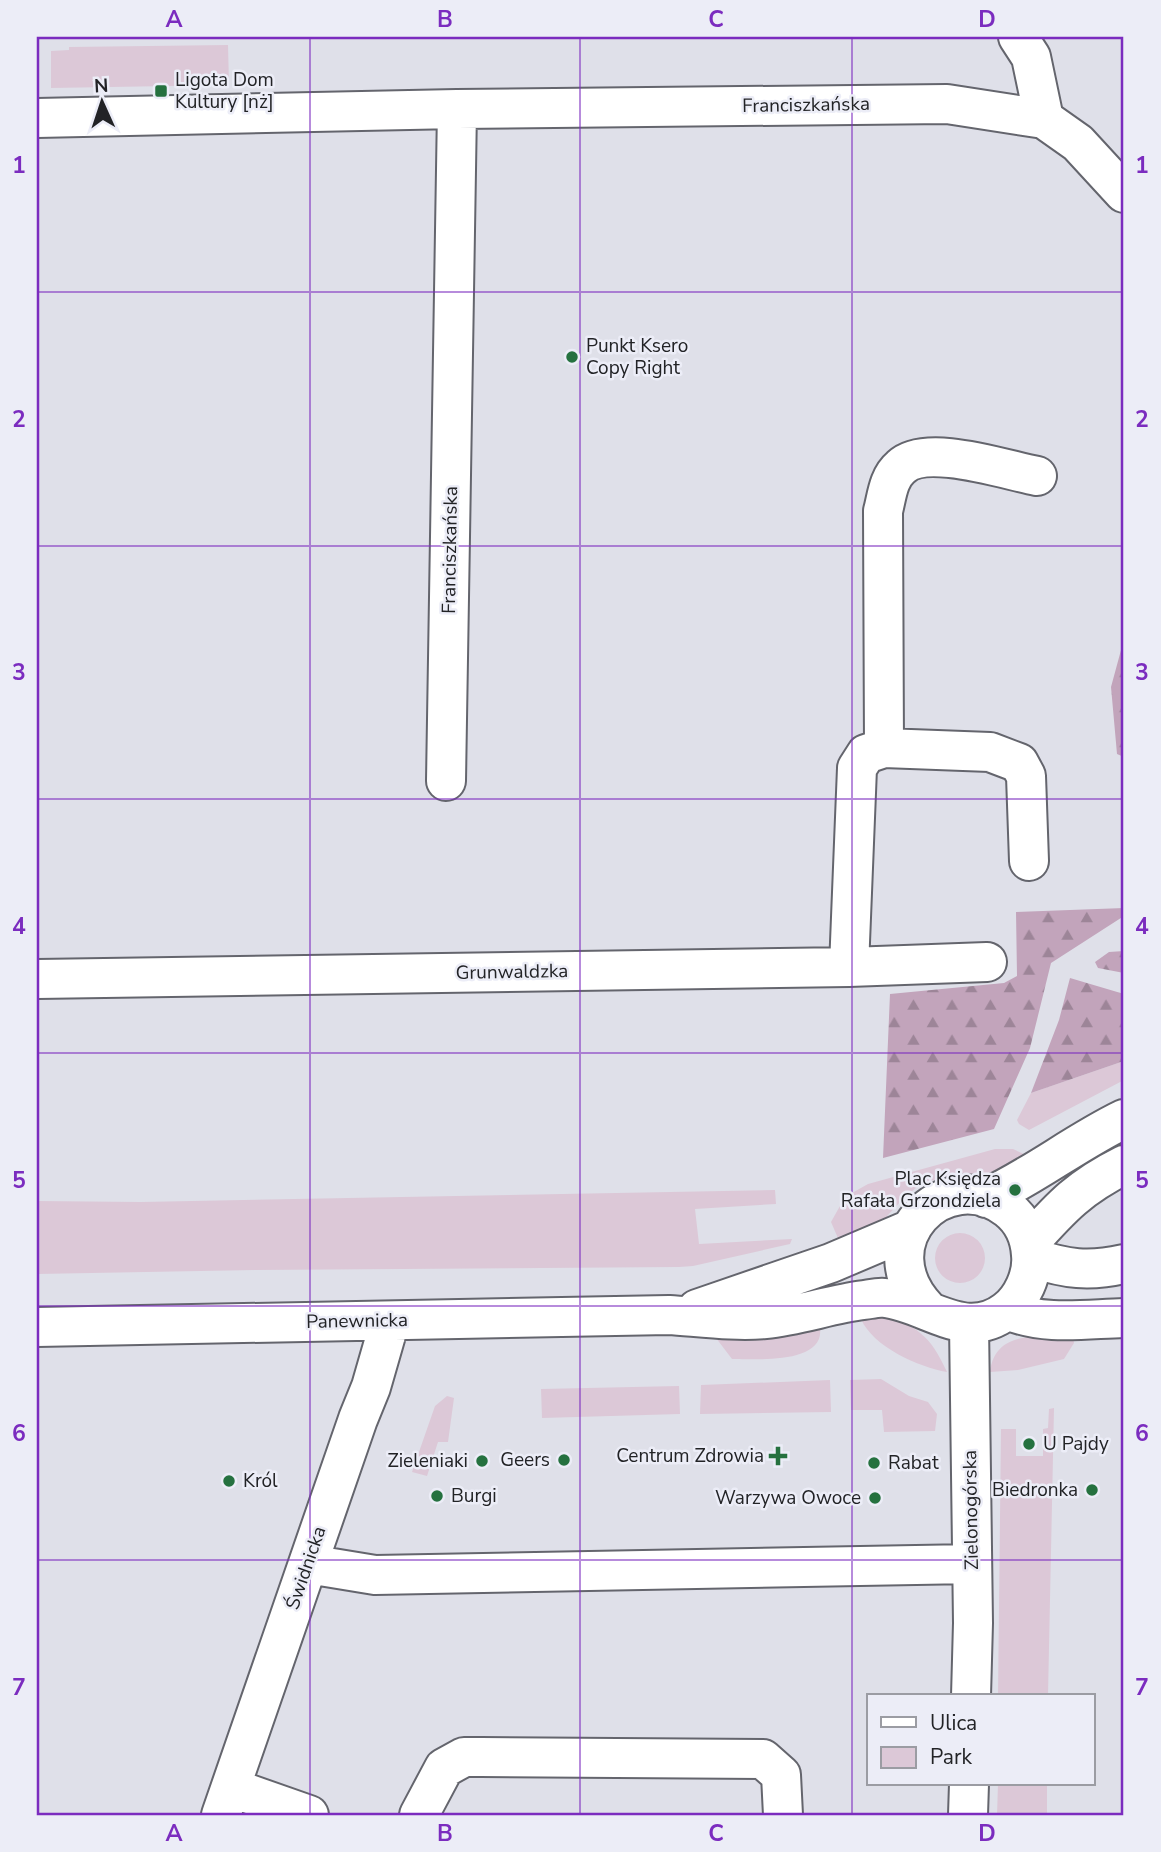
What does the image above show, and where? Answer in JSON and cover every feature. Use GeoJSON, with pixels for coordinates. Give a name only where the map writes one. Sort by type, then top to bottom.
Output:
{"type":"FeatureCollection","features":[{"type":"Feature","properties":{"kind":"street"},"geometry":{"type":"LineString","coordinates":[[1018,37],[1031,57],[1044,118]]}},
{"type":"Feature","properties":{"kind":"street","name":"Franciszkańska"},"geometry":{"type":"LineString","coordinates":[[37,118],[457,108],[947,104],[1044,118],[1078,143],[1124,193]]}},
{"type":"Feature","properties":{"kind":"street","name":"Franciszkańska"},"geometry":{"type":"LineString","coordinates":[[446,781],[457,108]]}},
{"type":"Feature","properties":{"kind":"street"},"geometry":{"type":"LineString","coordinates":[[884,748],[883,511],[890,482],[902,466],[921,456],[942,456],[1037,476]]}},
{"type":"Feature","properties":{"kind":"street"},"geometry":{"type":"LineString","coordinates":[[849,967],[857,768],[866,754],[884,748],[990,752],[1019,763],[1026,776],[1029,861]]}},
{"type":"Feature","properties":{"kind":"street","name":"Grunwaldzka"},"geometry":{"type":"LineString","coordinates":[[37,979],[849,967],[988,962]]}},
{"type":"Feature","properties":{"kind":"street","name":"Panewnicka"},"geometry":{"type":"LineString","coordinates":[[986,1198],[1016,1184],[1097,1132],[1124,1119]]}},
{"type":"Feature","properties":{"kind":"street"},"geometry":{"type":"LineString","coordinates":[[970,1324],[992,1319],[1007,1310],[1020,1296],[1029,1278],[1031,1250],[1073,1195],[1101,1176],[1124,1165]]}},
{"type":"Feature","properties":{"kind":"street","name":"Panewnicka"},"geometry":{"type":"LineString","coordinates":[[677,1316],[831,1263],[911,1229],[921,1214],[951,1197],[969,1195],[1003,1205],[1016,1216],[1031,1250]]}},
{"type":"Feature","properties":{"kind":"street"},"geometry":{"type":"LineString","coordinates":[[911,1229],[905,1245],[903,1263],[907,1281],[915,1297],[928,1310]]}},
{"type":"Feature","properties":{"kind":"street"},"geometry":{"type":"LineString","coordinates":[[1031,1250],[1063,1268],[1085,1270],[1124,1264]]}},
{"type":"Feature","properties":{"kind":"street","name":"Panewnicka"},"geometry":{"type":"LineString","coordinates":[[37,1326],[677,1316],[764,1320],[842,1303],[884,1298],[928,1310],[942,1318],[970,1324]]}},
{"type":"Feature","properties":{"kind":"street"},"geometry":{"type":"LineString","coordinates":[[1007,1310],[1023,1317],[1046,1321],[1124,1318]]}},
{"type":"Feature","properties":{"kind":"street","name":"Świdnicka"},"geometry":{"type":"LineString","coordinates":[[227,1802],[307,1564],[371,1387],[390,1321]]}},
{"type":"Feature","properties":{"kind":"street","name":"Zielonogórska"},"geometry":{"type":"LineString","coordinates":[[970,1324],[971,1694]]}},
{"type":"Feature","properties":{"kind":"street"},"geometry":{"type":"LineString","coordinates":[[307,1564],[375,1575],[972,1564]]}},
{"type":"Feature","properties":{"kind":"street"},"geometry":{"type":"LineString","coordinates":[[419,1815],[444,1768],[464,1757],[481,1756],[763,1759],[781,1775],[783,1815]]}},
{"type":"Feature","properties":{"kind":"street"},"geometry":{"type":"LineString","coordinates":[[968,1815],[969,1786]]}},
{"type":"Feature","properties":{"kind":"street"},"geometry":{"type":"LineString","coordinates":[[227,1802],[309,1815]]}},
{"type":"Feature","properties":{"kind":"green space"},"geometry":{"type":"Polygon","coordinates":[[[228,45],[229,85],[51,88],[51,51],[69,50],[69,47],[228,45]]]}},
{"type":"Feature","properties":{"kind":"green space"},"geometry":{"type":"Polygon","coordinates":[[[1124,639],[1124,757],[1117,754],[1111,687],[1124,639]]]}},
{"type":"Feature","properties":{"kind":"green space"},"geometry":{"type":"Polygon","coordinates":[[[1124,908],[1124,916],[1051,963],[1030,1048],[994,1129],[883,1158],[890,994],[1004,983],[1017,976],[1016,912],[1124,908]]]}},
{"type":"Feature","properties":{"kind":"green space"},"geometry":{"type":"Polygon","coordinates":[[[1124,951],[1124,973],[1098,968],[1095,962],[1109,952],[1124,951]]]}},
{"type":"Feature","properties":{"kind":"green space"},"geometry":{"type":"Polygon","coordinates":[[[1070,978],[1124,994],[1124,1061],[1031,1093],[1059,1020],[1070,978]]]}},
{"type":"Feature","properties":{"kind":"green space"},"geometry":{"type":"Polygon","coordinates":[[[1124,1061],[1124,1080],[1029,1130],[1019,1124],[1017,1120],[1031,1093],[1124,1061]]]}},
{"type":"Feature","properties":{"kind":"green space"},"geometry":{"type":"Polygon","coordinates":[[[995,1149],[1013,1149],[1030,1157],[991,1175],[946,1177],[917,1187],[875,1229],[841,1245],[831,1222],[845,1197],[868,1184],[995,1149]]]}},
{"type":"Feature","properties":{"kind":"green space"},"geometry":{"type":"Polygon","coordinates":[[[775,1190],[776,1204],[695,1209],[699,1244],[792,1239],[790,1244],[693,1266],[37,1274],[37,1201],[141,1202],[775,1190]]]}},
{"type":"Feature","properties":{"kind":"green space"},"geometry":{"type":"Polygon","coordinates":[[[960,1233],[978,1240],[985,1258],[978,1276],[960,1283],[942,1276],[935,1258],[942,1240],[960,1233]]]}},
{"type":"Feature","properties":{"kind":"green space"},"geometry":{"type":"Polygon","coordinates":[[[879,1312],[921,1333],[935,1349],[947,1372],[923,1366],[886,1347],[867,1329],[861,1319],[879,1312]]]}},
{"type":"Feature","properties":{"kind":"green space"},"geometry":{"type":"Polygon","coordinates":[[[820,1328],[819,1340],[811,1348],[800,1354],[771,1359],[732,1359],[716,1338],[740,1338],[820,1328]]]}},
{"type":"Feature","properties":{"kind":"green space"},"geometry":{"type":"Polygon","coordinates":[[[1034,1336],[1073,1336],[1074,1343],[1064,1359],[1018,1370],[990,1372],[1000,1348],[1010,1342],[1034,1336]]]}},
{"type":"Feature","properties":{"kind":"green space"},"geometry":{"type":"Polygon","coordinates":[[[881,1379],[909,1396],[928,1402],[937,1414],[935,1431],[884,1432],[882,1410],[851,1410],[850,1380],[881,1379]]]}},
{"type":"Feature","properties":{"kind":"green space"},"geometry":{"type":"Polygon","coordinates":[[[830,1380],[831,1412],[700,1414],[701,1385],[830,1380]]]}},
{"type":"Feature","properties":{"kind":"green space"},"geometry":{"type":"Polygon","coordinates":[[[679,1386],[680,1414],[542,1418],[541,1389],[679,1386]]]}},
{"type":"Feature","properties":{"kind":"green space"},"geometry":{"type":"Polygon","coordinates":[[[447,1396],[454,1398],[448,1442],[438,1442],[427,1476],[412,1472],[435,1406],[447,1396]]]}},
{"type":"Feature","properties":{"kind":"green space"},"geometry":{"type":"Polygon","coordinates":[[[1054,1408],[1048,1694],[998,1694],[1001,1429],[1016,1429],[1016,1456],[1043,1456],[1043,1429],[1048,1428],[1049,1409],[1054,1408]]]}},
{"type":"Feature","properties":{"kind":"green space"},"geometry":{"type":"Polygon","coordinates":[[[998,1786],[1047,1786],[1047,1815],[997,1815],[998,1786]]]}},
{"type":"Feature","properties":{"kind":"place","name":"Ligota Dom Kultury [nż]"},"geometry":{"type":"Point","coordinates":[161,91]}},
{"type":"Feature","properties":{"kind":"place","name":"Punkt Ksero Copy Right"},"geometry":{"type":"Point","coordinates":[572,357]}},
{"type":"Feature","properties":{"kind":"place","name":"Plac Księdza Rafała Grzondziela"},"geometry":{"type":"Point","coordinates":[1015,1190]}},
{"type":"Feature","properties":{"kind":"place","name":"U Pajdy"},"geometry":{"type":"Point","coordinates":[1029,1444]}},
{"type":"Feature","properties":{"kind":"place","name":"Centrum Zdrowia"},"geometry":{"type":"Point","coordinates":[778,1456]}},
{"type":"Feature","properties":{"kind":"place","name":"Geers"},"geometry":{"type":"Point","coordinates":[564,1460]}},
{"type":"Feature","properties":{"kind":"place","name":"Zieleniaki"},"geometry":{"type":"Point","coordinates":[482,1461]}},
{"type":"Feature","properties":{"kind":"place","name":"Rabat"},"geometry":{"type":"Point","coordinates":[874,1463]}},
{"type":"Feature","properties":{"kind":"place","name":"Król"},"geometry":{"type":"Point","coordinates":[229,1481]}},
{"type":"Feature","properties":{"kind":"place","name":"Biedronka"},"geometry":{"type":"Point","coordinates":[1092,1490]}},
{"type":"Feature","properties":{"kind":"place","name":"Burgi"},"geometry":{"type":"Point","coordinates":[437,1496]}},
{"type":"Feature","properties":{"kind":"place","name":"Warzywa Owoce"},"geometry":{"type":"Point","coordinates":[875,1498]}}]}
